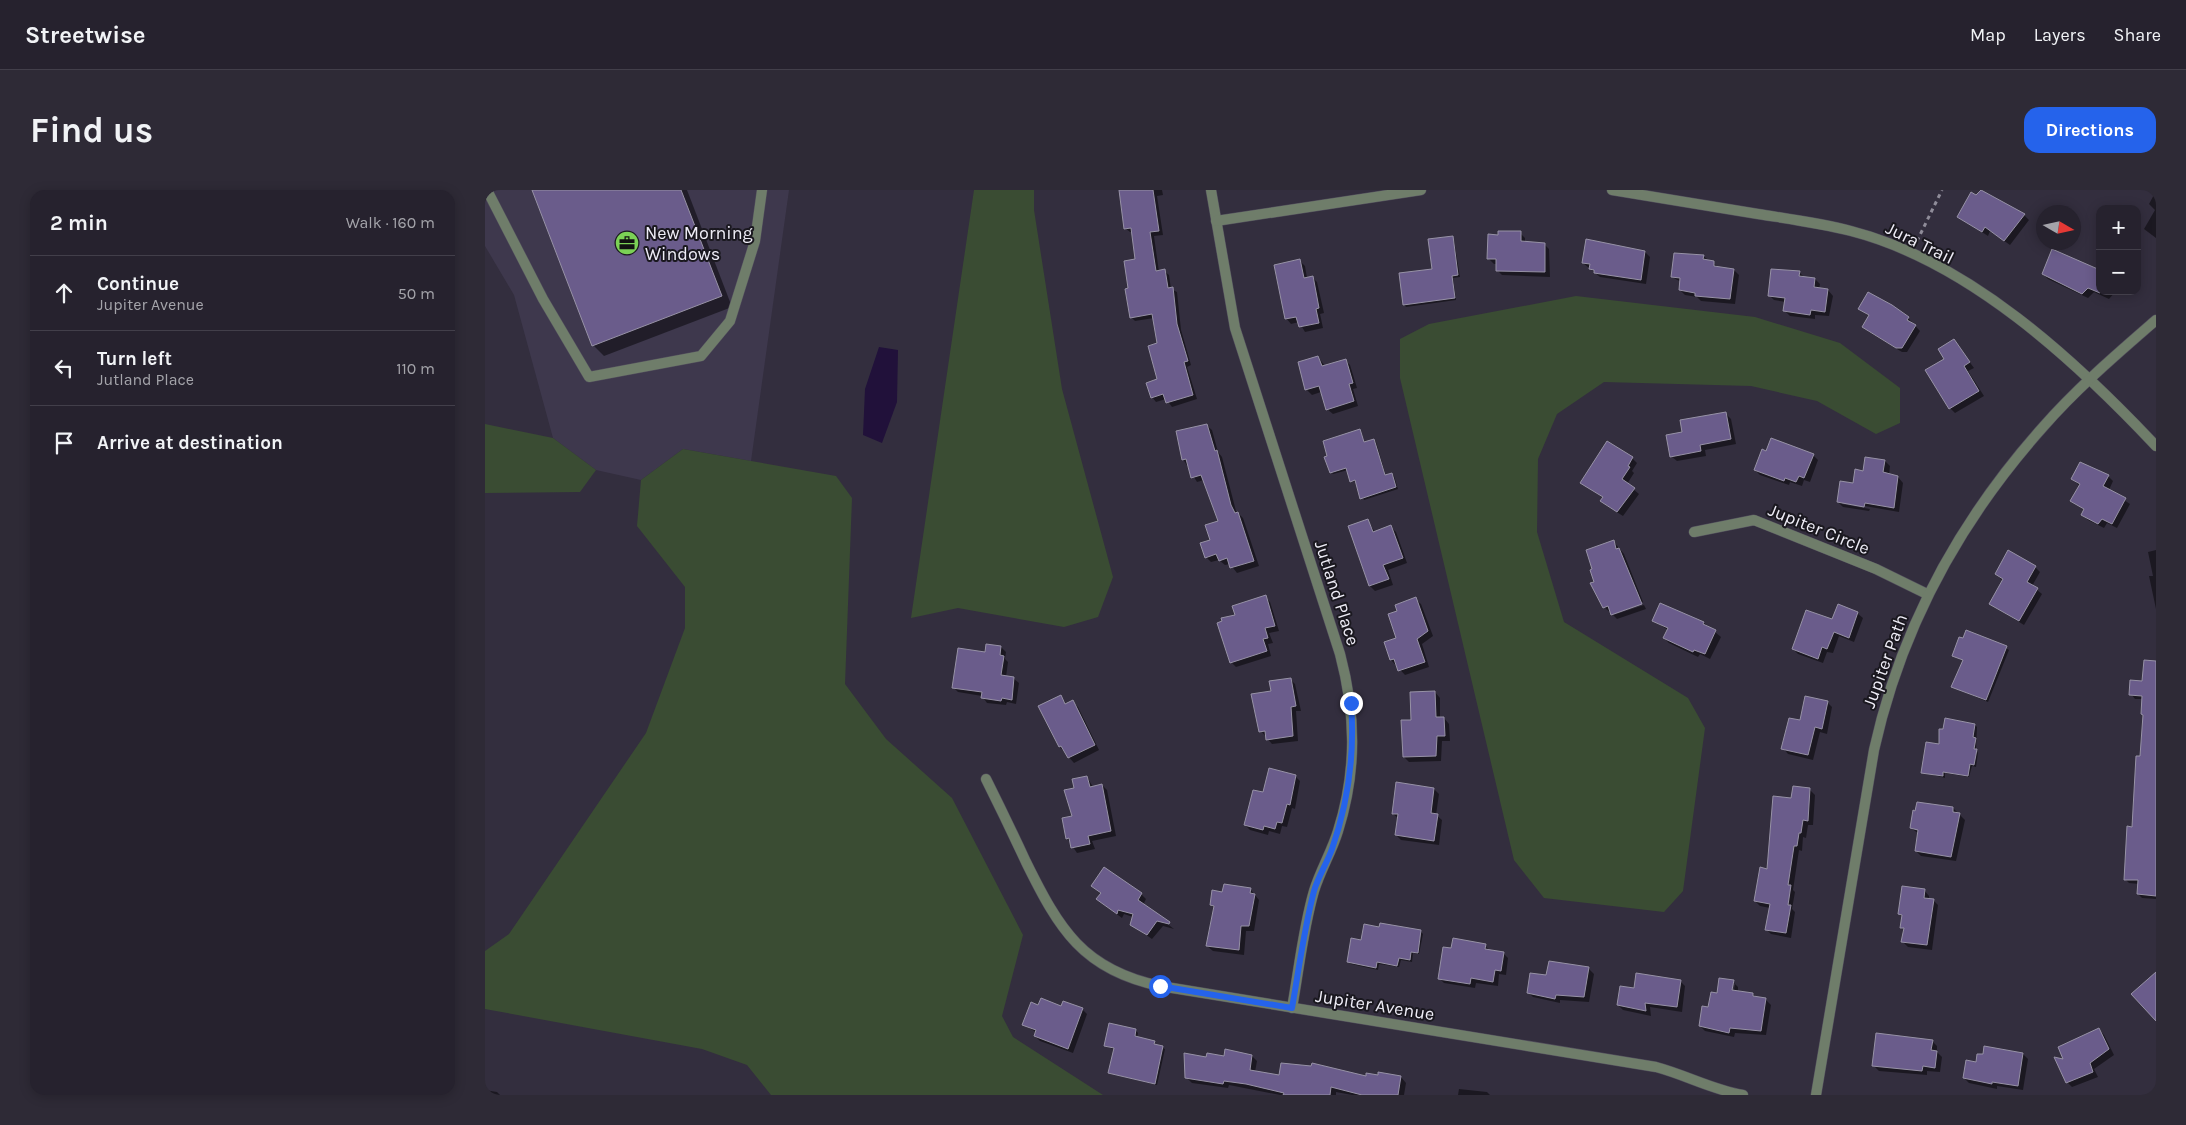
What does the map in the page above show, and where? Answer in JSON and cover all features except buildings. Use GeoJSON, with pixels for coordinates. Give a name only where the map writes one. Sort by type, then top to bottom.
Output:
{"type":"FeatureCollection","features":[{"type":"Feature","properties":{"kind":"street"},"geometry":{"type":"LineString","coordinates":[[487,190],[543,299],[589,377],[701,356],[730,321],[755,241],[761,190]]}},
{"type":"Feature","properties":{"kind":"street","name":"Jutland Place"},"geometry":{"type":"LineString","coordinates":[[1211,190],[1235,328],[1340,654],[1351,703],[1353,753],[1351,779],[1339,830],[1315,888],[1308,916],[1292,1008]]}},
{"type":"Feature","properties":{"kind":"street"},"geometry":{"type":"LineString","coordinates":[[1216,221],[1421,190]]}},
{"type":"Feature","properties":{"kind":"street","name":"Jura Trail"},"geometry":{"type":"LineString","coordinates":[[1612,190],[1816,223],[1851,231],[1911,253],[1959,279],[2048,342],[2090,379],[2156,446]]}},
{"type":"Feature","properties":{"kind":"street","name":"Jupiter Path"},"geometry":{"type":"LineString","coordinates":[[1816,1095],[1867,787],[1879,726],[1896,671],[1927,594],[1961,534],[2001,477],[2043,426],[2090,379],[2156,320]]}},
{"type":"Feature","properties":{"kind":"street","name":"Jupiter Circle"},"geometry":{"type":"LineString","coordinates":[[1694,532],[1754,520],[1876,570],[1927,594]]}},
{"type":"Feature","properties":{"kind":"street","name":"Jupiter Avenue"},"geometry":{"type":"LineString","coordinates":[[986,779],[1054,916],[1077,945],[1092,957],[1124,976],[1145,983],[1656,1067],[1679,1073],[1728,1092],[1743,1095]]}},
{"type":"Feature","properties":{"kind":"path"},"geometry":{"type":"LineString","coordinates":[[1911,253],[1942,190]]}},
{"type":"Feature","properties":{"kind":"shaded area"},"geometry":{"type":"Polygon","coordinates":[[[485,190],[789,190],[751,461],[683,449],[641,480],[596,470],[553,438],[514,295],[485,246],[485,190]]]}},
{"type":"Feature","properties":{"kind":"shaded area"},"geometry":{"type":"Polygon","coordinates":[[[879,347],[898,350],[897,402],[882,443],[863,435],[865,389],[879,347]]]}},
{"type":"Feature","properties":{"kind":"green space"},"geometry":{"type":"Polygon","coordinates":[[[974,190],[1034,190],[1034,210],[1062,389],[1113,577],[1098,617],[1064,627],[958,608],[911,618],[974,190]]]}},
{"type":"Feature","properties":{"kind":"green space"},"geometry":{"type":"Polygon","coordinates":[[[1576,296],[1755,317],[1840,343],[1900,388],[1900,423],[1876,434],[1817,401],[1751,386],[1604,382],[1557,414],[1538,459],[1537,532],[1564,622],[1688,698],[1705,728],[1683,891],[1664,912],[1544,898],[1514,860],[1400,378],[1400,339],[1429,324],[1576,296]]]}},
{"type":"Feature","properties":{"kind":"green space"},"geometry":{"type":"Polygon","coordinates":[[[485,424],[553,438],[596,470],[580,492],[485,493],[485,424]]]}},
{"type":"Feature","properties":{"kind":"green space"},"geometry":{"type":"Polygon","coordinates":[[[683,449],[836,476],[852,498],[845,684],[886,739],[952,798],[1023,935],[1002,1016],[1013,1037],[1103,1095],[771,1095],[747,1065],[702,1049],[485,1009],[485,951],[509,934],[646,733],[685,628],[685,587],[637,526],[641,480],[683,449]]]}},
{"type":"Feature","properties":{"kind":"place","name":"New Morning Windows"},"geometry":{"type":"Point","coordinates":[627,243]}},
{"type":"Feature","properties":{"kind":"route"},"geometry":{"type":"LineString","coordinates":[[1160,986],[1292,1008],[1308,916],[1315,888],[1339,830],[1351,779],[1353,753],[1351,703]]}}]}
